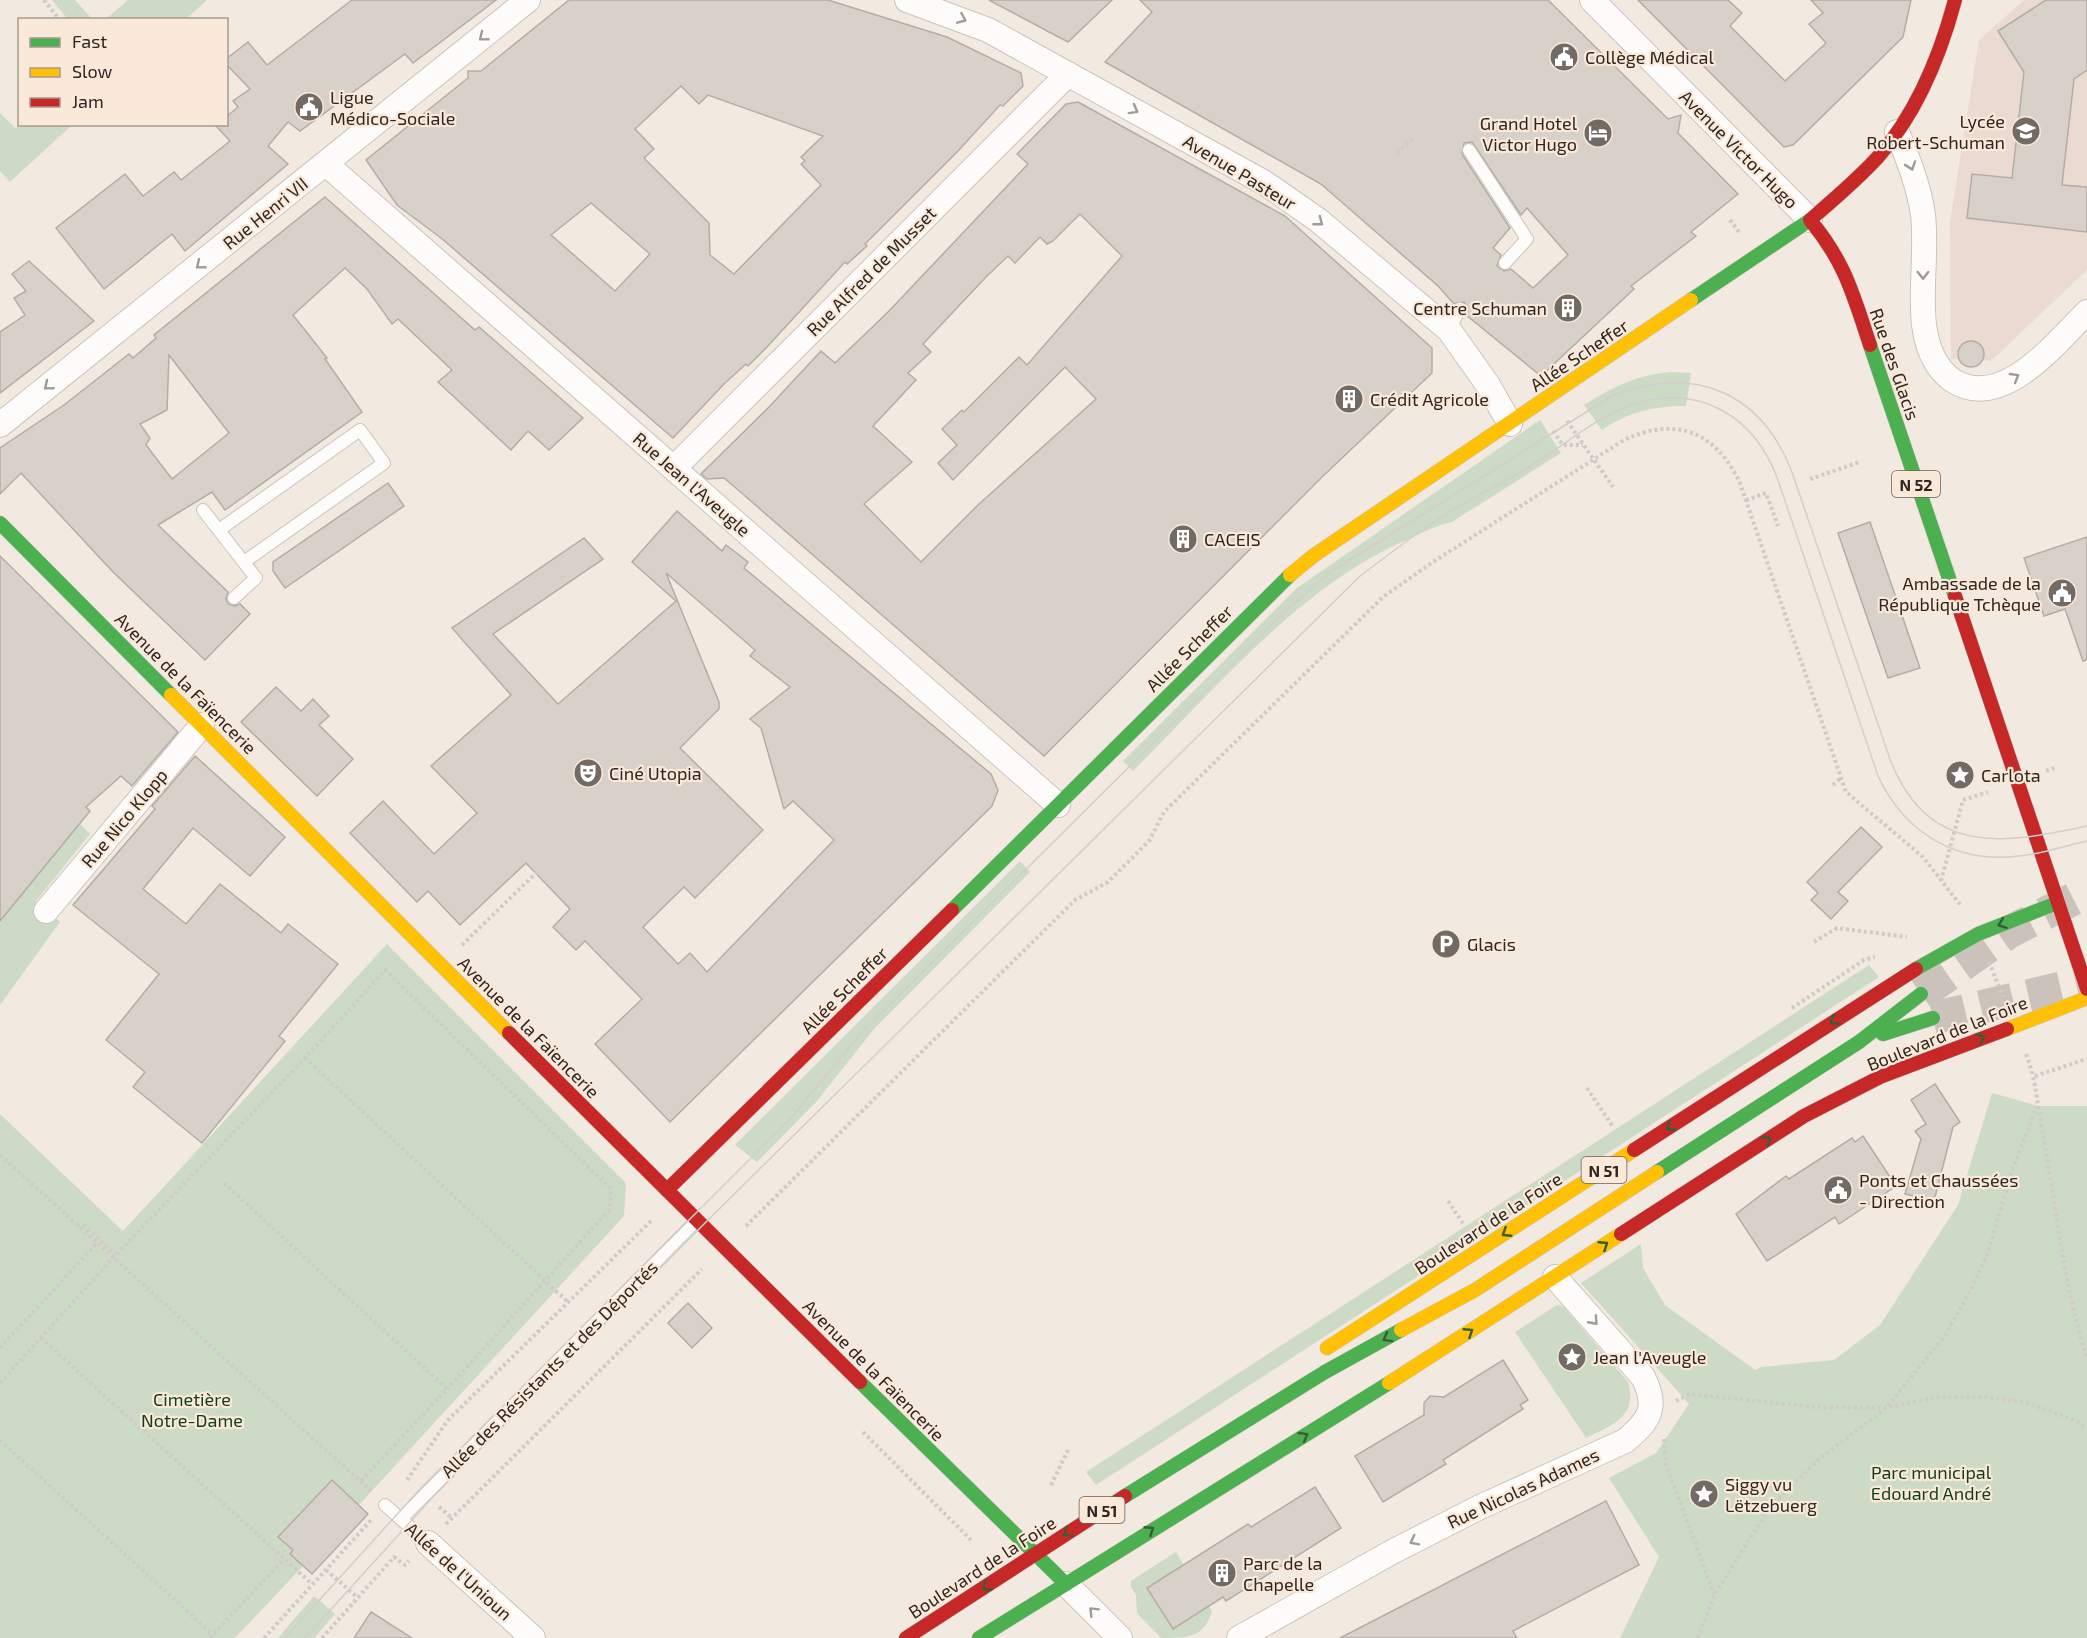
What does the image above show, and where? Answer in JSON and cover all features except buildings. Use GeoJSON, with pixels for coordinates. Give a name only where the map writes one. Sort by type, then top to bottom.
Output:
{"type":"FeatureCollection","features":[{"type":"Feature","properties":{"kind":"main road"},"geometry":{"type":"LineString","coordinates":[[1937,0],[1950,21]]}},
{"type":"Feature","properties":{"kind":"main road"},"geometry":{"type":"LineString","coordinates":[[1810,220],[1856,178],[1898,132],[1927,78],[1950,21],[1955,0]]}},
{"type":"Feature","properties":{"kind":"main road","name":"Allée Scheffer"},"geometry":{"type":"LineString","coordinates":[[666,1190],[1058,805],[1272,590],[1313,556],[1810,220]]}},
{"type":"Feature","properties":{"kind":"main road","name":"Rue des Glacis"},"geometry":{"type":"LineString","coordinates":[[1810,220],[1832,246],[1846,274],[2016,782]]}},
{"type":"Feature","properties":{"kind":"main road","name":"Avenue de la Faïencerie"},"geometry":{"type":"LineString","coordinates":[[0,523],[666,1190],[1066,1584]]}},
{"type":"Feature","properties":{"kind":"main road","name":"N 52"},"geometry":{"type":"LineString","coordinates":[[2016,782],[2057,903],[2072,931],[2087,990]]}},
{"type":"Feature","properties":{"kind":"main road","name":"Boulevard de la Foire"},"geometry":{"type":"LineString","coordinates":[[1313,1357],[1929,960],[1978,934],[2057,903]]}},
{"type":"Feature","properties":{"kind":"main road","name":"N 51"},"geometry":{"type":"LineString","coordinates":[[1859,1042],[1921,994]]}},
{"type":"Feature","properties":{"kind":"main road","name":"Boulevard de la Foire"},"geometry":{"type":"LineString","coordinates":[[979,1638],[1182,1510],[1342,1413],[1804,1116],[1880,1077],[2087,998]]}},
{"type":"Feature","properties":{"kind":"main road","name":"N 51"},"geometry":{"type":"LineString","coordinates":[[1859,1042],[1933,1018]]}},
{"type":"Feature","properties":{"kind":"main road","name":"Boulevard de la Foire"},"geometry":{"type":"LineString","coordinates":[[906,1638],[1169,1467],[1324,1372],[1475,1290],[1859,1042]]}},
{"type":"Feature","properties":{"kind":"main road","name":"Boulevard de la Foire"},"geometry":{"type":"LineString","coordinates":[[1400,1347],[1475,1290]]}},
{"type":"Feature","properties":{"kind":"main road","name":"Boulevard de la Foire"},"geometry":{"type":"LineString","coordinates":[[1169,1467],[1277,1384]]}},
{"type":"Feature","properties":{"kind":"main road","name":"Boulevard de la Foire"},"geometry":{"type":"LineString","coordinates":[[1182,1510],[1306,1418]]}},
{"type":"Feature","properties":{"kind":"street","name":"Rue Henri VII"},"geometry":{"type":"LineString","coordinates":[[0,424],[528,0]]}},
{"type":"Feature","properties":{"kind":"street","name":"Avenue Pasteur"},"geometry":{"type":"LineString","coordinates":[[907,0],[988,30],[1265,183],[1318,220],[1454,320],[1509,424]]}},
{"type":"Feature","properties":{"kind":"street","name":"Avenue Victor Hugo"},"geometry":{"type":"LineString","coordinates":[[1592,0],[1810,220]]}},
{"type":"Feature","properties":{"kind":"street","name":"Rue Alfred de Musset"},"geometry":{"type":"LineString","coordinates":[[674,468],[1068,74]]}},
{"type":"Feature","properties":{"kind":"street"},"geometry":{"type":"LineString","coordinates":[[1898,132],[1918,190],[1923,216],[1924,324],[1934,362],[1945,374],[1959,384],[1978,389],[1997,386],[2029,368],[2087,312]]}},
{"type":"Feature","properties":{"kind":"street","name":"Rue Jean l'Aveugle"},"geometry":{"type":"LineString","coordinates":[[326,164],[1058,805]]}},
{"type":"Feature","properties":{"kind":"street","name":"Rue Nico Klopp"},"geometry":{"type":"LineString","coordinates":[[46,911],[202,725]]}},
{"type":"Feature","properties":{"kind":"street"},"geometry":{"type":"LineString","coordinates":[[1555,1277],[1644,1377],[1656,1409]]}},
{"type":"Feature","properties":{"kind":"street","name":"Rue Nicolas Adames"},"geometry":{"type":"LineString","coordinates":[[1239,1638],[1392,1552],[1480,1507],[1624,1441],[1645,1424],[1656,1409]]}},
{"type":"Feature","properties":{"kind":"street","name":"Allée de l'Unioun"},"geometry":{"type":"LineString","coordinates":[[428,1543],[533,1638]]}},
{"type":"Feature","properties":{"kind":"street"},"geometry":{"type":"LineString","coordinates":[[1066,1584],[1120,1638]]}},
{"type":"Feature","properties":{"kind":"lane"},"geometry":{"type":"LineString","coordinates":[[1469,150],[1527,239],[1505,263]]}},
{"type":"Feature","properties":{"kind":"lane"},"geometry":{"type":"LineString","coordinates":[[219,530],[360,430],[384,463],[244,562]]}},
{"type":"Feature","properties":{"kind":"lane"},"geometry":{"type":"LineString","coordinates":[[203,510],[256,578],[234,598]]}},
{"type":"Feature","properties":{"kind":"lane","name":"Allée des Résistants et des Déportés"},"geometry":{"type":"LineString","coordinates":[[401,1519],[697,1220]]}},
{"type":"Feature","properties":{"kind":"lane","name":"Allée de l'Unioun"},"geometry":{"type":"LineString","coordinates":[[386,1505],[428,1543]]}},
{"type":"Feature","properties":{"kind":"path"},"geometry":{"type":"LineString","coordinates":[[44,0],[58,18]]}},
{"type":"Feature","properties":{"kind":"path"},"geometry":{"type":"LineString","coordinates":[[1397,153],[1413,138]]}},
{"type":"Feature","properties":{"kind":"path"},"geometry":{"type":"LineString","coordinates":[[724,1247],[1075,900],[1108,882],[1149,841],[1164,812],[1383,597],[1433,562],[1624,441],[1645,430],[1669,428],[1693,432],[1714,445],[1731,463],[1746,500],[1846,792],[1923,857],[1969,916],[1978,934],[2036,1076],[2038,1106],[2065,1267],[2087,1358]]}},
{"type":"Feature","properties":{"kind":"path"},"geometry":{"type":"LineString","coordinates":[[1584,445],[1613,487]]}},
{"type":"Feature","properties":{"kind":"path"},"geometry":{"type":"LineString","coordinates":[[1810,479],[1860,462]]}},
{"type":"Feature","properties":{"kind":"path"},"geometry":{"type":"LineString","coordinates":[[1746,500],[1766,493],[1778,526]]}},
{"type":"Feature","properties":{"kind":"path"},"geometry":{"type":"LineString","coordinates":[[1941,881],[1963,800],[2057,767]]}},
{"type":"Feature","properties":{"kind":"path"},"geometry":{"type":"LineString","coordinates":[[1833,785],[1842,778]]}},
{"type":"Feature","properties":{"kind":"path"},"geometry":{"type":"LineString","coordinates":[[460,948],[536,873]]}},
{"type":"Feature","properties":{"kind":"path"},"geometry":{"type":"LineString","coordinates":[[1814,942],[1837,927],[1912,937]]}},
{"type":"Feature","properties":{"kind":"path"},"geometry":{"type":"LineString","coordinates":[[0,1383],[114,1257],[386,970],[611,1189],[610,1209],[360,1482]]}},
{"type":"Feature","properties":{"kind":"path"},"geometry":{"type":"LineString","coordinates":[[305,1058],[569,1303]]}},
{"type":"Feature","properties":{"kind":"path"},"geometry":{"type":"LineString","coordinates":[[2036,1076],[2087,1059]]}},
{"type":"Feature","properties":{"kind":"path"},"geometry":{"type":"LineString","coordinates":[[1587,1088],[1619,1135]]}},
{"type":"Feature","properties":{"kind":"path"},"geometry":{"type":"LineString","coordinates":[[1698,1638],[1715,1594],[1770,1507],[1818,1460],[1886,1408],[1942,1338],[1966,1299],[1986,1258],[2013,1168],[2038,1106]]}},
{"type":"Feature","properties":{"kind":"path"},"geometry":{"type":"LineString","coordinates":[[0,1157],[96,1244],[114,1257]]}},
{"type":"Feature","properties":{"kind":"path"},"geometry":{"type":"LineString","coordinates":[[224,1182],[447,1389]]}},
{"type":"Feature","properties":{"kind":"path"},"geometry":{"type":"LineString","coordinates":[[1448,1201],[1467,1229]]}},
{"type":"Feature","properties":{"kind":"path","name":"Allée des Résistants et des Déportés"},"geometry":{"type":"LineString","coordinates":[[264,1638],[408,1479],[448,1420],[653,1220]]}},
{"type":"Feature","properties":{"kind":"path"},"geometry":{"type":"LineString","coordinates":[[75,1224],[85,1226],[114,1257],[386,1505]]}},
{"type":"Feature","properties":{"kind":"path"},"geometry":{"type":"LineString","coordinates":[[0,1348],[96,1244]]}},
{"type":"Feature","properties":{"kind":"path","name":"Allée des Résistants et des Déportés"},"geometry":{"type":"LineString","coordinates":[[428,1543],[707,1263]]}},
{"type":"Feature","properties":{"kind":"path"},"geometry":{"type":"LineString","coordinates":[[41,1338],[312,1584]]}},
{"type":"Feature","properties":{"kind":"path"},"geometry":{"type":"LineString","coordinates":[[1715,1594],[1666,1464],[1656,1409],[1690,1394],[1814,1407],[1886,1408],[1937,1397],[1987,1397],[2028,1403],[2074,1420],[2087,1428]]}},
{"type":"Feature","properties":{"kind":"path"},"geometry":{"type":"LineString","coordinates":[[0,1440],[211,1637],[284,1559]]}},
{"type":"Feature","properties":{"kind":"path"},"geometry":{"type":"LineString","coordinates":[[1051,1485],[1068,1450]]}},
{"type":"Feature","properties":{"kind":"path"},"geometry":{"type":"LineString","coordinates":[[322,1638],[394,1557],[405,1565]]}},
{"type":"Feature","properties":{"kind":"path"},"geometry":{"type":"LineString","coordinates":[[326,1570],[357,1597]]}},
{"type":"Feature","properties":{"kind":"shaded area","name":"Lycée Robert-Schuman"},"geometry":{"type":"Polygon","coordinates":[[[2024,0],[2087,0],[2087,270],[1991,361],[1984,360],[1976,367],[1965,366],[1958,359],[1951,359],[1950,222],[1979,40],[2024,0]]]}},
{"type":"Feature","properties":{"kind":"green space"},"geometry":{"type":"Polygon","coordinates":[[[52,0],[75,0],[91,18],[66,18],[52,0]]]}},
{"type":"Feature","properties":{"kind":"green space"},"geometry":{"type":"Polygon","coordinates":[[[128,0],[207,0],[187,18],[107,18],[128,0]]]}},
{"type":"Feature","properties":{"kind":"green space"},"geometry":{"type":"Polygon","coordinates":[[[0,113],[15,128],[18,126],[71,126],[10,182],[0,171],[0,113]]]}},
{"type":"Feature","properties":{"kind":"green space"},"geometry":{"type":"Polygon","coordinates":[[[1672,372],[1691,373],[1686,406],[1642,411],[1602,430],[1584,405],[1626,382],[1648,375],[1672,372]]]}},
{"type":"Feature","properties":{"kind":"green space"},"geometry":{"type":"Polygon","coordinates":[[[1540,420],[1561,453],[1452,522],[1440,525],[1370,559],[1332,583],[1296,611],[1228,673],[1133,771],[1123,761],[1297,588],[1540,420]]]}},
{"type":"Feature","properties":{"kind":"green space"},"geometry":{"type":"Polygon","coordinates":[[[0,743],[90,834],[36,901],[60,922],[0,1005],[0,743]]]}},
{"type":"Feature","properties":{"kind":"green space"},"geometry":{"type":"Polygon","coordinates":[[[1020,861],[1030,872],[874,1029],[817,1101],[757,1162],[735,1145],[1020,861]]]}},
{"type":"Feature","properties":{"kind":"green space","name":"Cimetière Notre-Dame"},"geometry":{"type":"Polygon","coordinates":[[[387,944],[626,1183],[624,1216],[359,1505],[368,1514],[312,1574],[303,1566],[235,1638],[0,1638],[0,1114],[123,1231],[387,944]]]}},
{"type":"Feature","properties":{"kind":"green space"},"geometry":{"type":"Polygon","coordinates":[[[1869,965],[1879,977],[1096,1485],[1086,1472],[1869,965]]]}},
{"type":"Feature","properties":{"kind":"green space","name":"Parc municipal Edouard André"},"geometry":{"type":"Polygon","coordinates":[[[1992,1093],[2038,1106],[2087,1106],[2087,1638],[1620,1638],[1659,1557],[1609,1478],[1656,1453],[1689,1404],[1581,1283],[1641,1244],[1643,1268],[1665,1305],[1755,1370],[1761,1367],[1834,1360],[1880,1325],[1958,1205],[1992,1093]]]}},
{"type":"Feature","properties":{"kind":"green space"},"geometry":{"type":"Polygon","coordinates":[[[1557,1305],[1563,1306],[1628,1382],[1630,1394],[1626,1412],[1613,1424],[1586,1438],[1515,1332],[1557,1305]]]}},
{"type":"Feature","properties":{"kind":"green space"},"geometry":{"type":"Polygon","coordinates":[[[1176,1552],[1185,1567],[1173,1629],[1209,1606],[1212,1612],[1199,1632],[1187,1637],[1161,1638],[1137,1613],[1136,1595],[1131,1587],[1131,1581],[1176,1552]]]}},
{"type":"Feature","properties":{"kind":"green space"},"geometry":{"type":"Polygon","coordinates":[[[314,1596],[335,1614],[314,1638],[278,1638],[314,1596]]]}},
{"type":"Feature","properties":{"kind":"tunnel"},"geometry":{"type":"LineString","coordinates":[[1921,994],[2009,932],[2087,892]]}},
{"type":"Feature","properties":{"kind":"tunnel"},"geometry":{"type":"LineString","coordinates":[[1933,1018],[2087,982]]}},
{"type":"Feature","properties":{"kind":"tram line"},"geometry":{"type":"LineString","coordinates":[[285,1638],[420,1489],[790,1119],[862,1032],[1293,604],[1332,571],[1612,396],[1642,387],[1671,383],[1697,385],[1722,392],[1744,405],[1763,423],[1780,446],[1793,475],[1891,762],[1907,793],[1926,815],[1948,829],[1973,836],[1999,839],[2027,837],[2087,826]]}},
{"type":"Feature","properties":{"kind":"tram line"},"geometry":{"type":"LineString","coordinates":[[305,1638],[431,1499],[702,1226],[1359,577],[1437,520],[1532,465],[1594,423],[1620,409],[1658,399],[1682,398],[1703,402],[1722,410],[1740,423],[1755,439],[1768,458],[1778,480],[1878,776],[1889,796],[1918,828],[1954,849],[1974,855],[1996,857],[2036,854],[2087,841]]}},
{"type":"Feature","properties":{"kind":"traffic: fast"},"geometry":{"type":"LineString","coordinates":[[1691,300],[1810,220]]}},
{"type":"Feature","properties":{"kind":"traffic: fast"},"geometry":{"type":"LineString","coordinates":[[1870,345],[1955,596]]}},
{"type":"Feature","properties":{"kind":"traffic: fast"},"geometry":{"type":"LineString","coordinates":[[0,523],[171,695]]}},
{"type":"Feature","properties":{"kind":"traffic: fast"},"geometry":{"type":"LineString","coordinates":[[952,910],[1290,575]]}},
{"type":"Feature","properties":{"kind":"traffic: fast"},"geometry":{"type":"LineString","coordinates":[[1916,969],[1978,934],[2057,903]]}},
{"type":"Feature","properties":{"kind":"traffic: fast"},"geometry":{"type":"LineString","coordinates":[[1657,1172],[1859,1042],[1921,994]]}},
{"type":"Feature","properties":{"kind":"traffic: fast"},"geometry":{"type":"LineString","coordinates":[[1883,1034],[1933,1018]]}},
{"type":"Feature","properties":{"kind":"traffic: fast"},"geometry":{"type":"LineString","coordinates":[[1125,1496],[1325,1372],[1401,1330]]}},
{"type":"Feature","properties":{"kind":"traffic: fast"},"geometry":{"type":"LineString","coordinates":[[860,1382],[1066,1584],[979,1638]]}},
{"type":"Feature","properties":{"kind":"traffic: fast"},"geometry":{"type":"LineString","coordinates":[[1066,1584],[1389,1383]]}},
{"type":"Feature","properties":{"kind":"traffic: slow"},"geometry":{"type":"LineString","coordinates":[[1290,575],[1313,556],[1691,300]]}},
{"type":"Feature","properties":{"kind":"traffic: slow"},"geometry":{"type":"LineString","coordinates":[[171,695],[509,1033]]}},
{"type":"Feature","properties":{"kind":"traffic: slow"},"geometry":{"type":"LineString","coordinates":[[2007,1029],[2087,998]]}},
{"type":"Feature","properties":{"kind":"traffic: slow"},"geometry":{"type":"LineString","coordinates":[[1327,1348],[1634,1150]]}},
{"type":"Feature","properties":{"kind":"traffic: slow"},"geometry":{"type":"LineString","coordinates":[[1401,1330],[1475,1290],[1657,1172]]}},
{"type":"Feature","properties":{"kind":"traffic: slow"},"geometry":{"type":"LineString","coordinates":[[1389,1383],[1621,1234]]}},
{"type":"Feature","properties":{"kind":"traffic: jam"},"geometry":{"type":"LineString","coordinates":[[1870,345],[1847,279],[1832,250],[1810,220],[1878,157],[1904,122],[1926,83],[1955,0]]}},
{"type":"Feature","properties":{"kind":"traffic: jam"},"geometry":{"type":"LineString","coordinates":[[1955,596],[2087,989]]}},
{"type":"Feature","properties":{"kind":"traffic: jam"},"geometry":{"type":"LineString","coordinates":[[667,1190],[952,910]]}},
{"type":"Feature","properties":{"kind":"traffic: jam"},"geometry":{"type":"LineString","coordinates":[[1634,1150],[1916,969]]}},
{"type":"Feature","properties":{"kind":"traffic: jam"},"geometry":{"type":"LineString","coordinates":[[1621,1234],[1804,1116],[1880,1077],[2007,1029]]}},
{"type":"Feature","properties":{"kind":"traffic: jam"},"geometry":{"type":"LineString","coordinates":[[509,1033],[860,1382]]}},
{"type":"Feature","properties":{"kind":"traffic: jam"},"geometry":{"type":"LineString","coordinates":[[906,1638],[1125,1496]]}},
{"type":"Feature","properties":{"kind":"place","name":"Collège Médical"},"geometry":{"type":"Point","coordinates":[1564,57]}},
{"type":"Feature","properties":{"kind":"place","name":"Ligue Médico-Sociale"},"geometry":{"type":"Point","coordinates":[309,107]}},
{"type":"Feature","properties":{"kind":"place","name":"Lycée Robert-Schuman"},"geometry":{"type":"Point","coordinates":[2026,131]}},
{"type":"Feature","properties":{"kind":"place","name":"Grand Hotel Victor Hugo"},"geometry":{"type":"Point","coordinates":[1598,133]}},
{"type":"Feature","properties":{"kind":"place","name":"Centre Schuman"},"geometry":{"type":"Point","coordinates":[1568,308]}},
{"type":"Feature","properties":{"kind":"place","name":"Crédit Agricole"},"geometry":{"type":"Point","coordinates":[1349,399]}},
{"type":"Feature","properties":{"kind":"place","name":"CACEIS"},"geometry":{"type":"Point","coordinates":[1183,539]}},
{"type":"Feature","properties":{"kind":"place","name":"Ambassade de la République Tchèque"},"geometry":{"type":"Point","coordinates":[2062,593]}},
{"type":"Feature","properties":{"kind":"place","name":"Ciné Utopia"},"geometry":{"type":"Point","coordinates":[588,773]}},
{"type":"Feature","properties":{"kind":"place","name":"Carlota"},"geometry":{"type":"Point","coordinates":[1960,775]}},
{"type":"Feature","properties":{"kind":"place","name":"Glacis"},"geometry":{"type":"Point","coordinates":[1446,944]}},
{"type":"Feature","properties":{"kind":"place","name":"Ponts et Chaussées - Direction"},"geometry":{"type":"Point","coordinates":[1838,1190]}},
{"type":"Feature","properties":{"kind":"place","name":"Jean l'Aveugle"},"geometry":{"type":"Point","coordinates":[1572,1357]}},
{"type":"Feature","properties":{"kind":"place","name":"Siggy vu Lëtzebuerg"},"geometry":{"type":"Point","coordinates":[1704,1494]}},
{"type":"Feature","properties":{"kind":"place","name":"Parc de la Chapelle"},"geometry":{"type":"Point","coordinates":[1222,1573]}}]}
